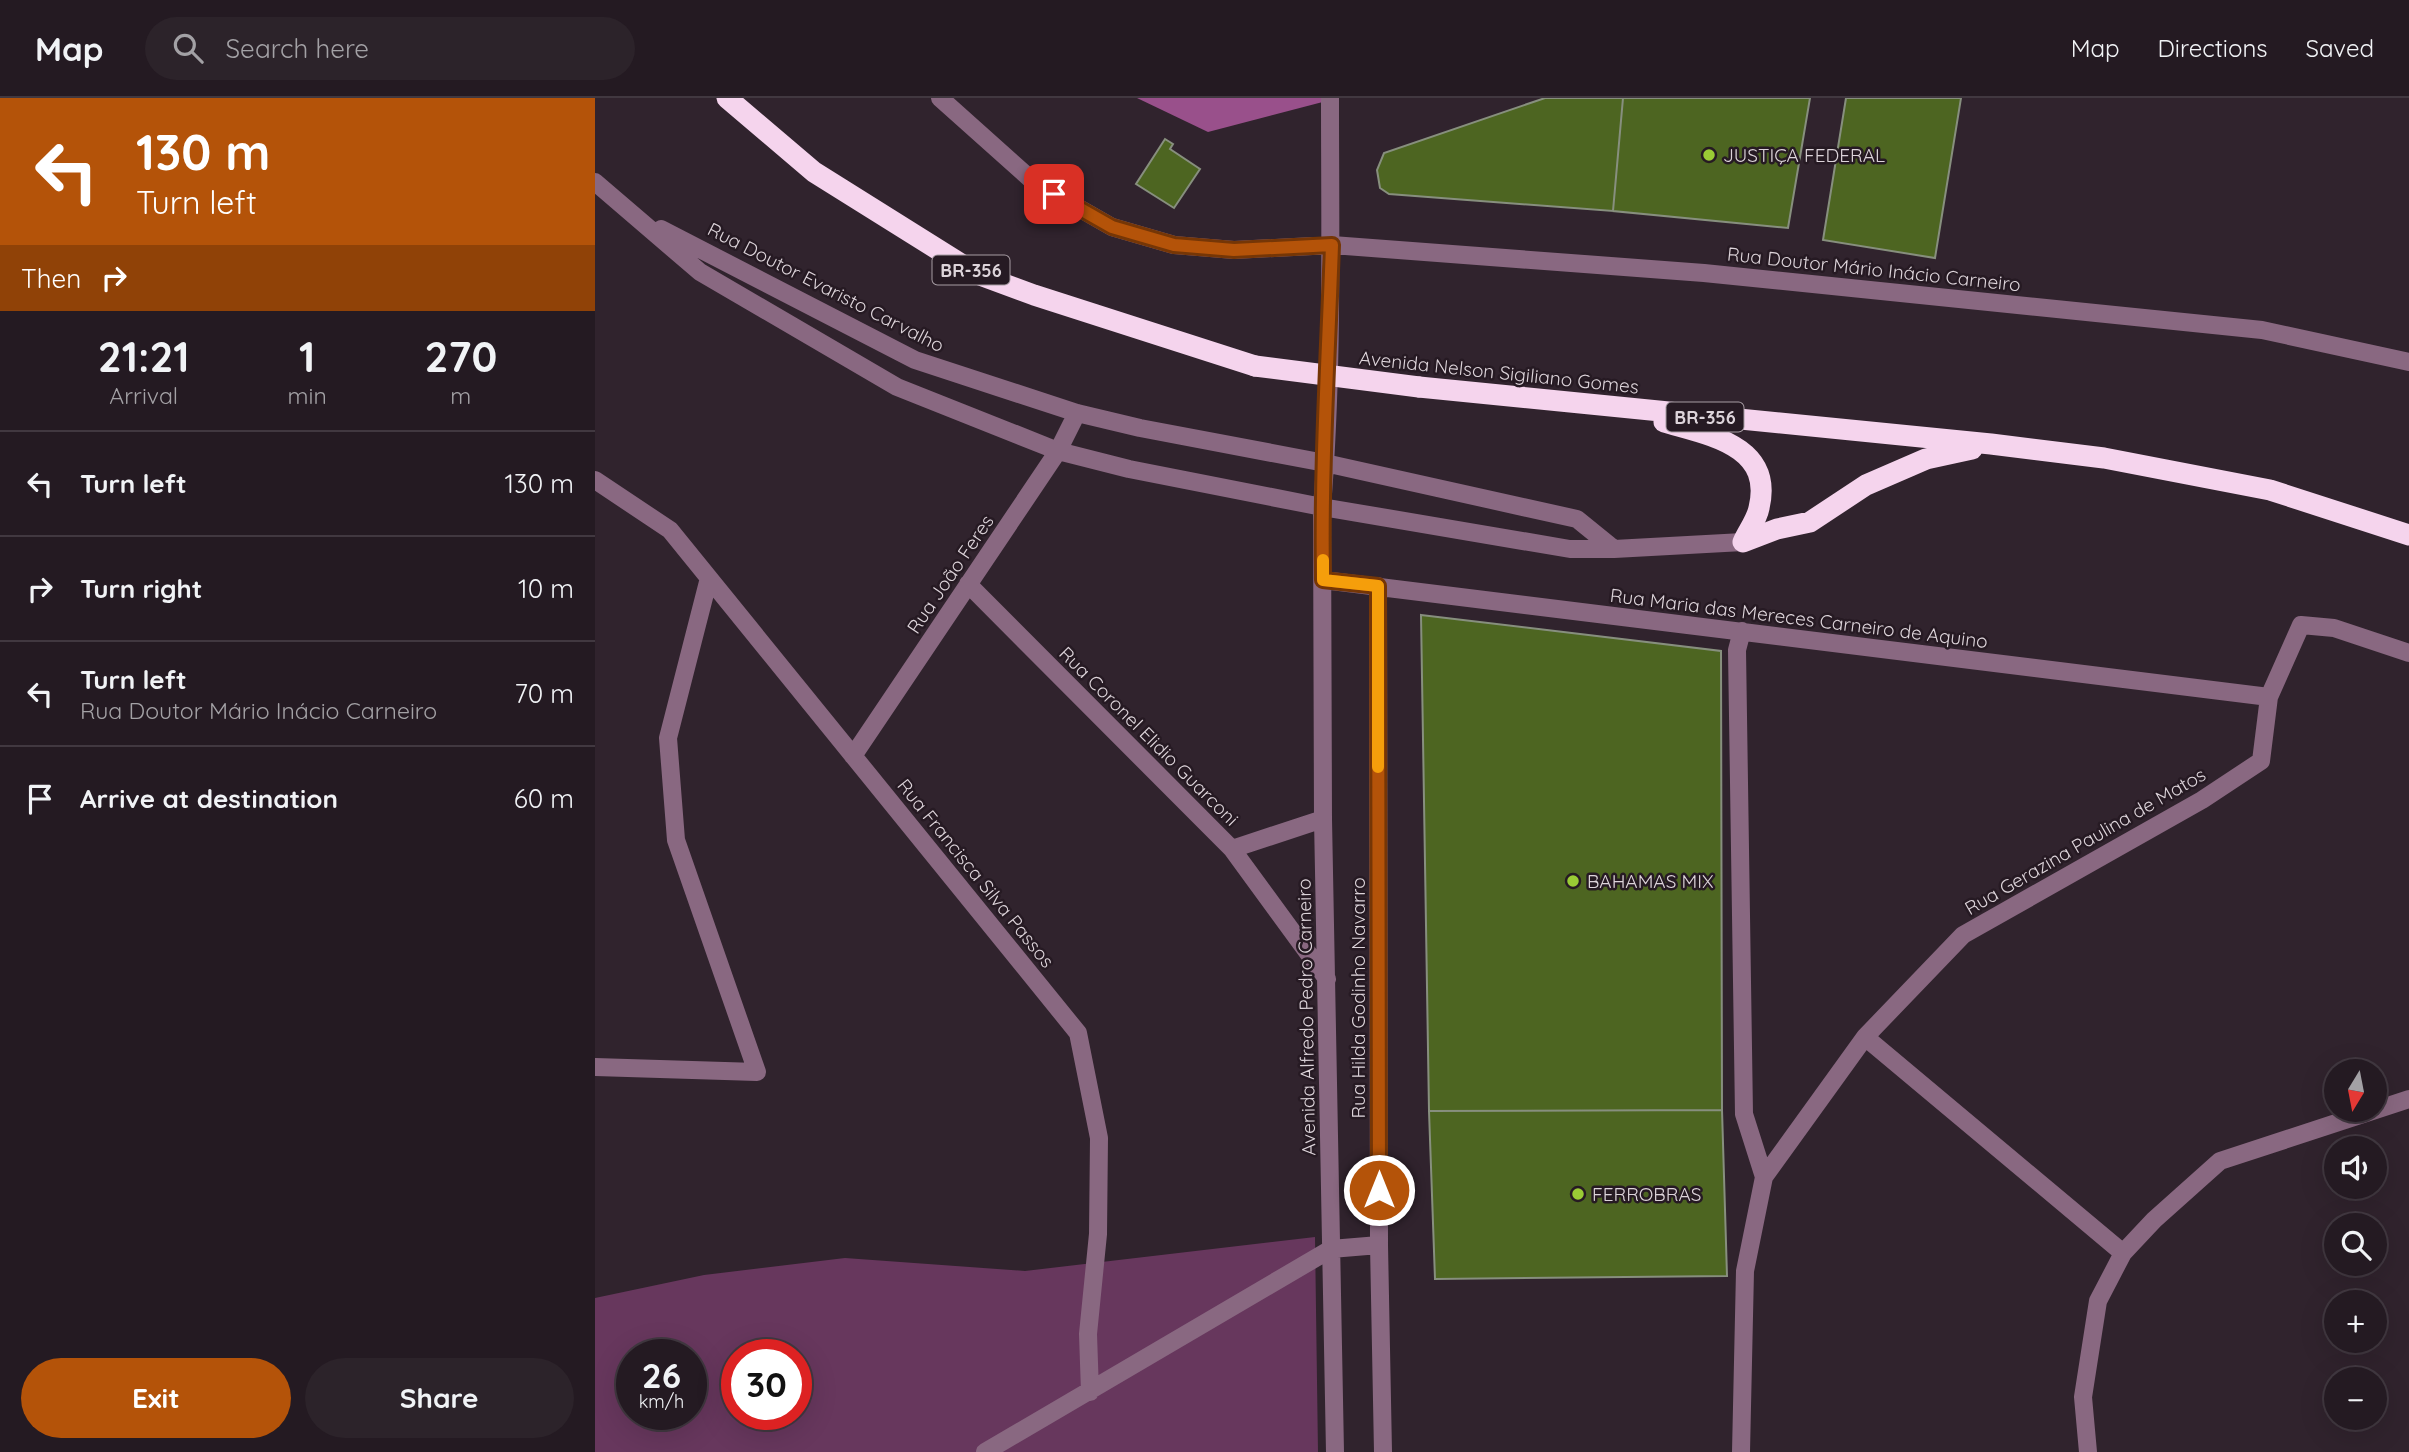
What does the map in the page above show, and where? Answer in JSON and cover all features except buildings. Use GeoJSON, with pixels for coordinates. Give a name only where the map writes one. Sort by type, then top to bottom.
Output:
{"type":"FeatureCollection","features":[{"type":"Feature","properties":{"kind":"highway","name":"Avenida Nelson Sigiliano Gomes"},"geometry":{"type":"LineString","coordinates":[[727,98],[814,172],[977,274],[1255,366],[1419,387],[1991,444],[2103,458],[2270,490],[2409,535]]}},
{"type":"Feature","properties":{"kind":"highway"},"geometry":{"type":"LineString","coordinates":[[1615,408],[1718,438],[1736,446],[1751,460],[1760,478],[1761,492],[1759,510],[1743,542]]}},
{"type":"Feature","properties":{"kind":"highway"},"geometry":{"type":"LineString","coordinates":[[1743,542],[1777,528],[1810,522],[1866,485],[1926,459],[1991,444]]}},
{"type":"Feature","properties":{"kind":"street","name":"Rua Doutor Mário Inácio Carneiro"},"geometry":{"type":"LineString","coordinates":[[940,98],[1035,183],[1112,227],[1174,245],[1222,249],[1332,245],[1704,273],[2262,330],[2409,362]]}},
{"type":"Feature","properties":{"kind":"street"},"geometry":{"type":"LineString","coordinates":[[1330,98],[1332,245]]}},
{"type":"Feature","properties":{"kind":"street","name":"Rua Doutor Evaristo Carvalho"},"geometry":{"type":"LineString","coordinates":[[595,182],[700,272],[897,387],[1058,451],[1129,469],[1322,507],[1570,549],[1743,542]]}},
{"type":"Feature","properties":{"kind":"street","name":"Rua Doutor Evaristo Carvalho"},"geometry":{"type":"LineString","coordinates":[[638,217],[915,360],[1077,413],[1140,428],[1325,463],[1577,519],[1614,549]]}},
{"type":"Feature","properties":{"kind":"street","name":"Avenida Alfredo Pedro Carneiro"},"geometry":{"type":"LineString","coordinates":[[1332,245],[1322,507],[1323,819],[1335,1452]]}},
{"type":"Feature","properties":{"kind":"street","name":"Rua João Feres"},"geometry":{"type":"LineString","coordinates":[[853,756],[1058,451],[1077,413]]}},
{"type":"Feature","properties":{"kind":"street","name":"Rua Francisca Silva Passos"},"geometry":{"type":"LineString","coordinates":[[595,480],[670,530],[1078,1033],[1099,1138],[1098,1234],[1088,1334],[1090,1391]]}},
{"type":"Feature","properties":{"kind":"street"},"geometry":{"type":"LineString","coordinates":[[595,1067],[757,1072],[676,840],[668,738],[709,578]]}},
{"type":"Feature","properties":{"kind":"street","name":"Rua Maria das Mereces Carneiro de Aquino"},"geometry":{"type":"LineString","coordinates":[[1323,580],[2269,697]]}},
{"type":"Feature","properties":{"kind":"street","name":"Rua Coronel Elidio Guarconi"},"geometry":{"type":"LineString","coordinates":[[968,584],[1232,849],[1323,819]]}},
{"type":"Feature","properties":{"kind":"street","name":"Rua Hilda Godinho Navarro"},"geometry":{"type":"LineString","coordinates":[[1378,586],[1379,1245],[1383,1452]]}},
{"type":"Feature","properties":{"kind":"street"},"geometry":{"type":"LineString","coordinates":[[2269,697],[2301,625],[2334,628],[2409,653]]}},
{"type":"Feature","properties":{"kind":"street"},"geometry":{"type":"LineString","coordinates":[[1741,1452],[1745,1271],[1764,1177],[1744,1114],[1737,650],[1742,631]]}},
{"type":"Feature","properties":{"kind":"street","name":"Rua Gerazina Paulina de Matos"},"geometry":{"type":"LineString","coordinates":[[1764,1177],[1865,1037],[1963,935],[2202,800],[2261,761],[2269,697]]}},
{"type":"Feature","properties":{"kind":"street"},"geometry":{"type":"LineString","coordinates":[[1232,849],[1327,979]]}},
{"type":"Feature","properties":{"kind":"street"},"geometry":{"type":"LineString","coordinates":[[1865,1037],[2123,1253]]}},
{"type":"Feature","properties":{"kind":"street"},"geometry":{"type":"LineString","coordinates":[[2088,1452],[2083,1397],[2098,1301],[2123,1253],[2154,1220],[2220,1161],[2409,1099]]}},
{"type":"Feature","properties":{"kind":"street"},"geometry":{"type":"LineString","coordinates":[[985,1452],[1331,1249],[1379,1245]]}},
{"type":"Feature","properties":{"kind":"shaded area"},"geometry":{"type":"Polygon","coordinates":[[[1137,98],[1338,98],[1208,132],[1137,98]]]}},
{"type":"Feature","properties":{"kind":"shaded area"},"geometry":{"type":"Polygon","coordinates":[[[1315,1237],[1318,1452],[595,1452],[595,1298],[704,1275],[845,1258],[1025,1271],[1315,1237]]]}},
{"type":"Feature","properties":{"kind":"slow traffic"},"geometry":{"type":"LineString","coordinates":[[1323,560],[1323,580],[1378,586],[1378,767]]}},
{"type":"Feature","properties":{"kind":"place","name":"JUSTIÇA FEDERAL"},"geometry":{"type":"Point","coordinates":[1709,155]}},
{"type":"Feature","properties":{"kind":"place","name":"BAHAMAS MIX"},"geometry":{"type":"Point","coordinates":[1573,881]}},
{"type":"Feature","properties":{"kind":"place","name":"FERROBRAS"},"geometry":{"type":"Point","coordinates":[1578,1194]}},
{"type":"Feature","properties":{"kind":"route"},"geometry":{"type":"LineString","coordinates":[[1054,194],[1112,227],[1174,245],[1234,250],[1332,245],[1322,507],[1323,580],[1378,586],[1379,1190]]}}]}
